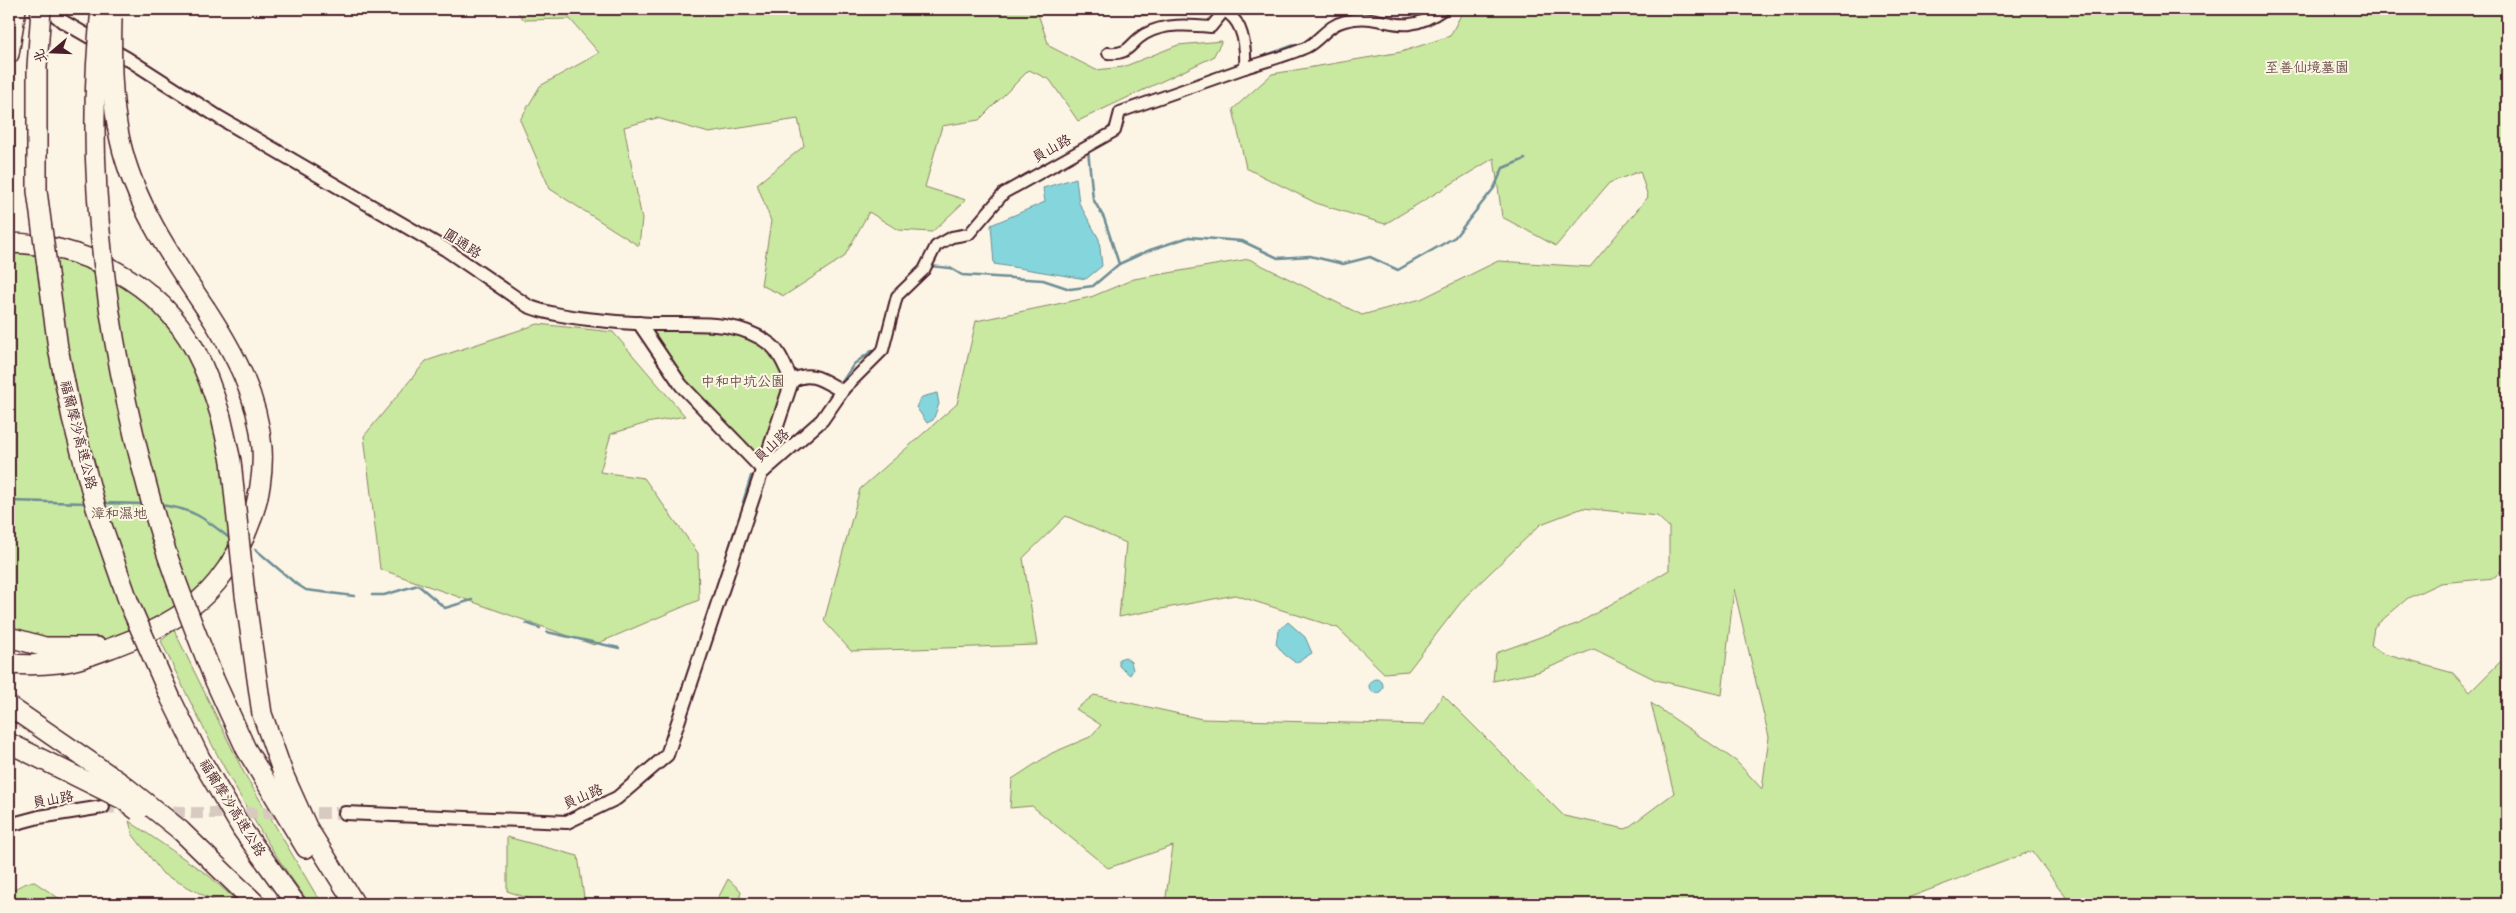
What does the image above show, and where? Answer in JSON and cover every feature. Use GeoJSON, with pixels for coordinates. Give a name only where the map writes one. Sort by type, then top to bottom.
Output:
{"type":"FeatureCollection","features":[{"type":"Feature","properties":{"kind":"highway"},"geometry":{"type":"LineString","coordinates":[[9,54],[16,9]]}},
{"type":"Feature","properties":{"kind":"highway","name":"福爾摩沙高速公路"},"geometry":{"type":"LineString","coordinates":[[41,9],[37,76],[37,191],[58,348],[72,418],[96,508],[129,603],[171,699],[200,758],[242,829],[296,904]]}},
{"type":"Feature","properties":{"kind":"highway"},"geometry":{"type":"LineString","coordinates":[[101,9],[95,109],[99,201],[111,325],[130,422],[151,502],[175,578],[214,679],[246,750],[314,862],[346,904]]}},
{"type":"Feature","properties":{"kind":"highway"},"geometry":{"type":"LineString","coordinates":[[9,664],[59,663],[79,659],[152,631],[188,609],[217,583],[239,548],[251,520],[260,486],[262,449],[252,399],[240,365],[150,220],[135,187],[120,140],[113,94],[112,9]]}},
{"type":"Feature","properties":{"kind":"highway"},"geometry":{"type":"LineString","coordinates":[[9,244],[29,244],[51,248],[94,260],[127,277],[146,291],[182,330],[194,348],[211,383],[231,461],[245,595],[262,714],[284,776],[307,827],[355,904]]}},
{"type":"Feature","properties":{"kind":"highway"},"geometry":{"type":"LineString","coordinates":[[9,637],[45,647],[120,644]]}},
{"type":"Feature","properties":{"kind":"highway"},"geometry":{"type":"LineString","coordinates":[[9,706],[122,784],[256,904]]}},
{"type":"Feature","properties":{"kind":"highway"},"geometry":{"type":"LineString","coordinates":[[9,743],[124,800],[178,834]]}},
{"type":"Feature","properties":{"kind":"street","name":"圓通路"},"geometry":{"type":"LineString","coordinates":[[48,9],[62,21],[128,59],[220,118],[445,249],[528,306],[543,312],[639,323],[730,326],[746,331],[771,345],[789,376]]}},
{"type":"Feature","properties":{"kind":"street","name":"員山路"},"geometry":{"type":"LineString","coordinates":[[346,813],[566,822],[618,798],[667,755],[764,471],[822,420],[838,389],[883,350],[897,296],[924,270],[936,246],[952,238],[968,234],[1004,193],[1115,131],[1120,112],[1308,46],[1328,29],[1345,21],[1371,19],[1395,25],[1413,25],[1429,19],[1444,9]]}},
{"type":"Feature","properties":{"kind":"street"},"geometry":{"type":"LineString","coordinates":[[1108,53],[1116,54],[1130,50],[1145,34],[1172,26],[1188,24],[1211,27],[1224,11],[1232,16],[1238,25],[1246,53],[1245,68]]}},
{"type":"Feature","properties":{"kind":"street"},"geometry":{"type":"LineString","coordinates":[[639,323],[681,385],[764,471]]}},
{"type":"Feature","properties":{"kind":"street"},"geometry":{"type":"LineString","coordinates":[[764,471],[789,376],[812,375],[838,389]]}},
{"type":"Feature","properties":{"kind":"street","name":"員山路"},"geometry":{"type":"LineString","coordinates":[[9,825],[39,817],[103,807]]}},
{"type":"Feature","properties":{"kind":"green space"},"geometry":{"type":"Polygon","coordinates":[[[515,9],[1066,9],[1038,14],[1049,46],[1096,70],[1123,67],[1178,45],[1222,41],[1213,57],[1078,121],[1050,80],[1029,70],[979,120],[942,126],[925,187],[966,200],[932,232],[898,230],[869,212],[844,257],[784,296],[761,285],[771,221],[757,184],[804,146],[798,119],[709,133],[657,118],[624,127],[642,219],[639,246],[550,189],[520,120],[540,86],[599,53],[570,19],[524,20],[515,9]]]}},
{"type":"Feature","properties":{"kind":"green space"},"geometry":{"type":"Polygon","coordinates":[[[1132,9],[1176,9],[1142,16],[1132,9]]]}},
{"type":"Feature","properties":{"kind":"green space","name":"至善仙境墓園"},"geometry":{"type":"Polygon","coordinates":[[[1464,9],[2507,9],[2507,563],[2495,578],[2440,583],[2408,598],[2374,627],[2371,646],[2384,654],[2453,673],[2470,692],[2507,655],[2507,904],[2071,904],[2032,851],[1892,904],[1165,904],[1173,846],[1108,868],[1032,806],[1010,808],[1012,779],[1052,753],[1090,737],[1101,725],[1076,709],[1094,695],[1202,719],[1424,725],[1443,695],[1564,816],[1626,829],[1674,793],[1651,703],[1736,761],[1762,789],[1769,737],[1734,589],[1722,695],[1656,680],[1594,649],[1538,672],[1493,681],[1496,653],[1579,623],[1669,570],[1669,527],[1657,516],[1583,508],[1541,524],[1465,597],[1408,671],[1384,673],[1338,628],[1235,595],[1119,617],[1126,543],[1066,516],[1023,558],[1037,645],[851,651],[824,621],[860,489],[957,404],[976,321],[1091,297],[1134,279],[1249,259],[1362,315],[1421,299],[1498,261],[1590,267],[1648,197],[1640,171],[1609,183],[1556,246],[1502,217],[1494,158],[1385,224],[1318,204],[1246,168],[1233,109],[1272,74],[1401,52],[1450,36],[1464,9]]]}},
{"type":"Feature","properties":{"kind":"green space","name":"漳和濕地"},"geometry":{"type":"Polygon","coordinates":[[[9,249],[87,262],[156,307],[197,364],[220,441],[231,528],[227,550],[217,571],[195,594],[136,631],[103,641],[41,640],[9,629],[9,249]]]}},
{"type":"Feature","properties":{"kind":"green space"},"geometry":{"type":"Polygon","coordinates":[[[538,324],[613,332],[685,416],[647,423],[611,434],[600,472],[644,478],[698,553],[699,600],[594,645],[380,569],[364,436],[426,361],[538,324]]]}},
{"type":"Feature","properties":{"kind":"green space","name":"中和中坑公園"},"geometry":{"type":"Polygon","coordinates":[[[652,331],[729,331],[762,345],[790,368],[760,461],[687,381],[652,331]]]}},
{"type":"Feature","properties":{"kind":"green space"},"geometry":{"type":"Polygon","coordinates":[[[174,630],[244,773],[315,893],[324,904],[310,904],[267,842],[229,777],[161,641],[174,630]]]}},
{"type":"Feature","properties":{"kind":"green space"},"geometry":{"type":"Polygon","coordinates":[[[129,821],[208,875],[240,904],[220,904],[163,874],[133,835],[129,821]]]}},
{"type":"Feature","properties":{"kind":"green space"},"geometry":{"type":"Polygon","coordinates":[[[507,837],[578,856],[585,904],[545,904],[507,891],[507,837]]]}},
{"type":"Feature","properties":{"kind":"green space"},"geometry":{"type":"Polygon","coordinates":[[[728,879],[741,891],[739,904],[715,904],[728,879]]]}},
{"type":"Feature","properties":{"kind":"green space"},"geometry":{"type":"Polygon","coordinates":[[[33,881],[66,903],[84,904],[9,904],[11,894],[16,888],[33,881]]]}},
{"type":"Feature","properties":{"kind":"water"},"geometry":{"type":"Polygon","coordinates":[[[1076,178],[1079,203],[1099,239],[1102,266],[1086,279],[994,264],[991,225],[1045,202],[1043,188],[1076,178]]]}},
{"type":"Feature","properties":{"kind":"water"},"geometry":{"type":"Polygon","coordinates":[[[937,393],[939,404],[933,420],[927,423],[916,407],[922,397],[937,393]]]}},
{"type":"Feature","properties":{"kind":"water"},"geometry":{"type":"Polygon","coordinates":[[[1288,622],[1305,637],[1312,653],[1296,663],[1284,654],[1276,644],[1278,631],[1288,622]]]}},
{"type":"Feature","properties":{"kind":"water"},"geometry":{"type":"Polygon","coordinates":[[[1125,657],[1131,662],[1133,670],[1130,675],[1119,666],[1119,659],[1125,657]]]}},
{"type":"Feature","properties":{"kind":"water"},"geometry":{"type":"Polygon","coordinates":[[[1373,679],[1379,679],[1383,686],[1379,693],[1373,693],[1369,689],[1369,683],[1373,679]]]}},
{"type":"Feature","properties":{"kind":"waterway"},"geometry":{"type":"LineString","coordinates":[[1256,59],[1297,44]]}},
{"type":"Feature","properties":{"kind":"waterway"},"geometry":{"type":"LineString","coordinates":[[1140,100],[1243,63]]}},
{"type":"Feature","properties":{"kind":"waterway"},"geometry":{"type":"LineString","coordinates":[[1106,131],[1113,122]]}},
{"type":"Feature","properties":{"kind":"waterway"},"geometry":{"type":"LineString","coordinates":[[1088,150],[1093,199],[1104,218],[1119,264]]}},
{"type":"Feature","properties":{"kind":"waterway"},"geometry":{"type":"LineString","coordinates":[[929,266],[950,268],[962,275],[1043,280],[1070,289],[1093,286],[1119,264],[1150,250],[1189,237],[1242,241],[1278,258],[1310,256],[1343,264],[1370,257],[1398,270],[1455,237],[1494,188],[1503,168],[1525,159]]}},
{"type":"Feature","properties":{"kind":"waterway"},"geometry":{"type":"LineString","coordinates":[[840,385],[854,364],[873,350]]}},
{"type":"Feature","properties":{"kind":"waterway"},"geometry":{"type":"LineString","coordinates":[[807,425],[819,414]]}},
{"type":"Feature","properties":{"kind":"waterway"},"geometry":{"type":"LineString","coordinates":[[743,502],[751,476]]}},
{"type":"Feature","properties":{"kind":"waterway"},"geometry":{"type":"LineString","coordinates":[[9,501],[88,503]]}},
{"type":"Feature","properties":{"kind":"waterway"},"geometry":{"type":"LineString","coordinates":[[103,503],[145,504]]}},
{"type":"Feature","properties":{"kind":"waterway"},"geometry":{"type":"LineString","coordinates":[[161,505],[197,515],[228,537]]}},
{"type":"Feature","properties":{"kind":"waterway"},"geometry":{"type":"LineString","coordinates":[[715,592],[735,530]]}},
{"type":"Feature","properties":{"kind":"waterway"},"geometry":{"type":"LineString","coordinates":[[255,549],[306,590],[354,596]]}},
{"type":"Feature","properties":{"kind":"waterway"},"geometry":{"type":"LineString","coordinates":[[372,595],[384,595],[418,585],[445,608],[472,600]]}},
{"type":"Feature","properties":{"kind":"waterway"},"geometry":{"type":"LineString","coordinates":[[526,623],[540,628]]}},
{"type":"Feature","properties":{"kind":"waterway"},"geometry":{"type":"LineString","coordinates":[[547,632],[619,648]]}},
{"type":"Feature","properties":{"kind":"tunnel"},"geometry":{"type":"LineString","coordinates":[[103,807],[135,809]]}},
{"type":"Feature","properties":{"kind":"tunnel"},"geometry":{"type":"LineString","coordinates":[[155,810],[191,813],[345,813]]}}]}
